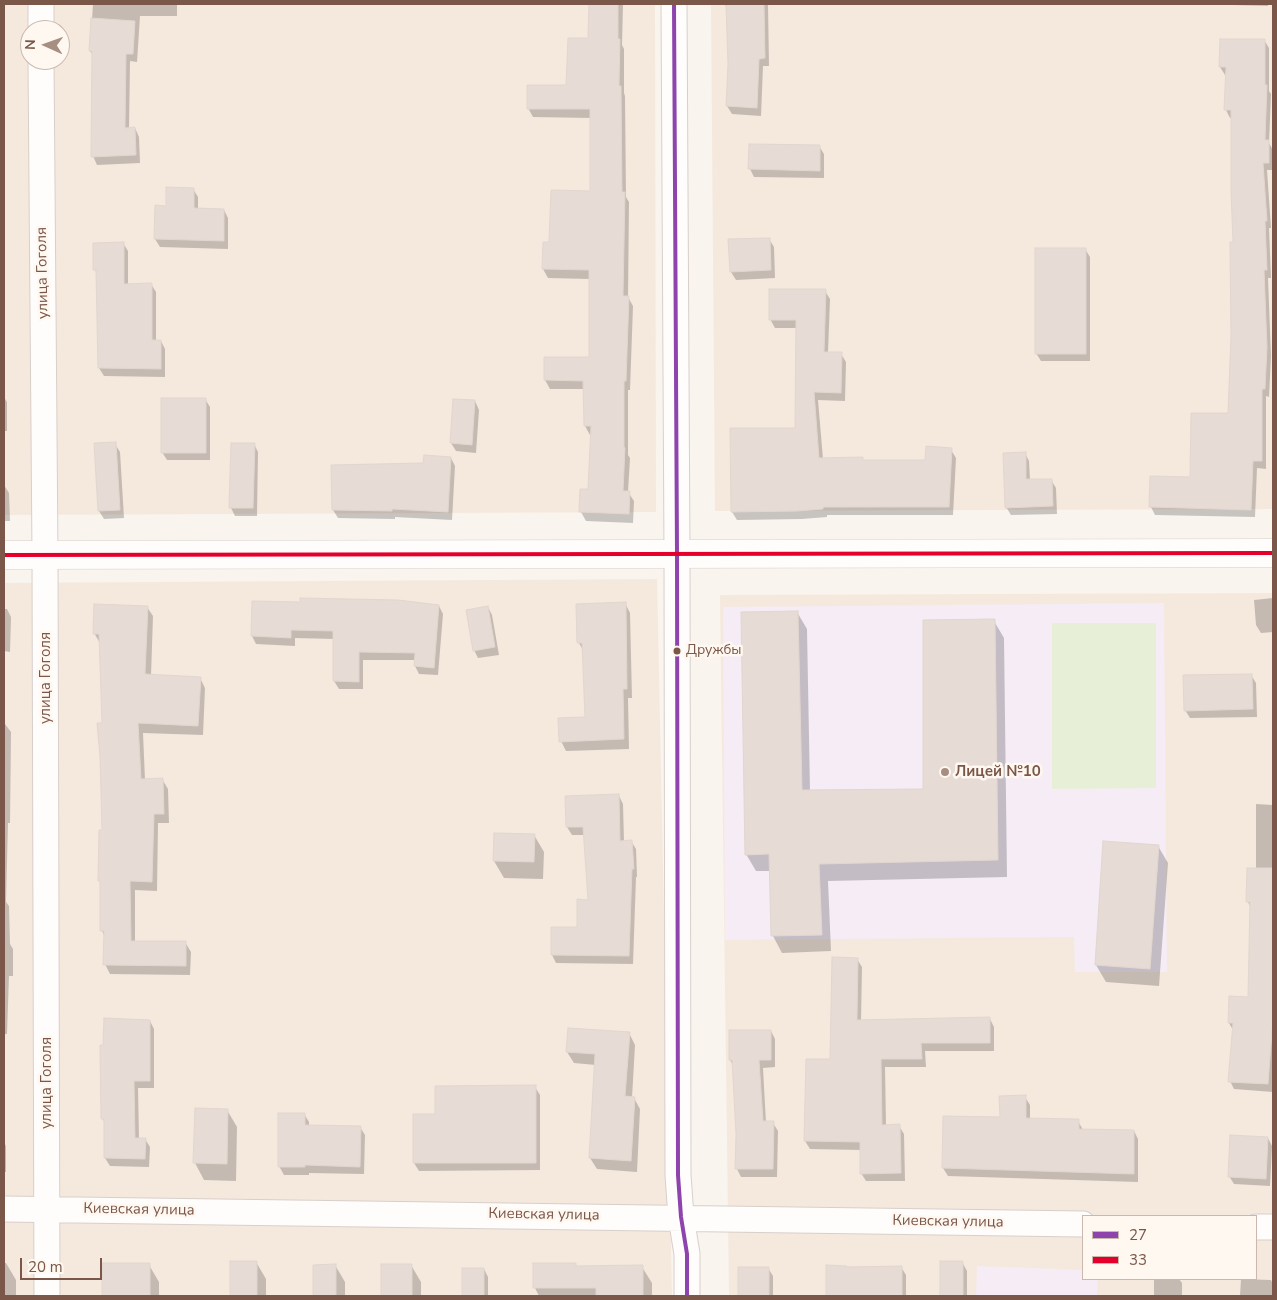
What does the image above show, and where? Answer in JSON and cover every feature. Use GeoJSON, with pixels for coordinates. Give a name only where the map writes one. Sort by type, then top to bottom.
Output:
{"type":"FeatureCollection","features":[{"type":"Feature","properties":{"kind":"street"},"geometry":{"type":"LineString","coordinates":[[40,4],[41,20]]}},
{"type":"Feature","properties":{"kind":"street"},"geometry":{"type":"LineString","coordinates":[[674,4],[678,1175],[681,1217],[687,1254],[687,1296]]}},
{"type":"Feature","properties":{"kind":"street","name":"улица Гоголя"},"geometry":{"type":"LineString","coordinates":[[41,70],[46,554],[47,1296]]}},
{"type":"Feature","properties":{"kind":"street"},"geometry":{"type":"LineString","coordinates":[[4,555],[1273,552]]}},
{"type":"Feature","properties":{"kind":"street","name":"Киевская улица"},"geometry":{"type":"LineString","coordinates":[[4,1209],[1082,1224]]}},
{"type":"Feature","properties":{"kind":"street"},"geometry":{"type":"LineString","coordinates":[[1257,1227],[1273,1227]]}},
{"type":"Feature","properties":{"kind":"shaded area"},"geometry":{"type":"Polygon","coordinates":[[[4,4],[655,4],[656,512],[4,515],[4,4]]]}},
{"type":"Feature","properties":{"kind":"shaded area"},"geometry":{"type":"Polygon","coordinates":[[[711,4],[1273,4],[1273,509],[715,511],[711,4]]]}},
{"type":"Feature","properties":{"kind":"shaded area"},"geometry":{"type":"Polygon","coordinates":[[[657,579],[672,1296],[4,1296],[4,583],[657,579]]]}},
{"type":"Feature","properties":{"kind":"shaded area"},"geometry":{"type":"Polygon","coordinates":[[[1273,593],[1273,1296],[729,1296],[720,595],[1273,593]]]}},
{"type":"Feature","properties":{"kind":"shaded area","name":"Лицей №10"},"geometry":{"type":"Polygon","coordinates":[[[1164,603],[1167,972],[1075,972],[1074,937],[725,940],[723,607],[1164,603]]]}},
{"type":"Feature","properties":{"kind":"shaded area"},"geometry":{"type":"Polygon","coordinates":[[[977,1266],[1082,1270],[1082,1280],[1098,1280],[1097,1296],[976,1296],[977,1266]]]}},
{"type":"Feature","properties":{"kind":"green space"},"geometry":{"type":"Polygon","coordinates":[[[1052,623],[1156,623],[1156,788],[1052,789],[1052,623]]]}},
{"type":"Feature","properties":{"kind":"building"},"geometry":{"type":"Polygon","coordinates":[[[589,4],[618,4],[622,192],[625,192],[623,296],[629,296],[626,381],[624,381],[625,448],[623,491],[630,491],[629,514],[579,512],[580,489],[588,489],[591,426],[584,426],[583,381],[544,380],[544,357],[589,357],[589,270],[542,269],[543,242],[549,242],[551,190],[590,191],[590,109],[527,109],[527,85],[566,85],[568,38],[588,38],[589,4]]]}},
{"type":"Feature","properties":{"kind":"building"},"geometry":{"type":"Polygon","coordinates":[[[726,4],[764,4],[765,58],[759,59],[757,108],[726,106],[728,64],[726,4]]]}},
{"type":"Feature","properties":{"kind":"building"},"geometry":{"type":"Polygon","coordinates":[[[91,18],[135,21],[133,54],[126,54],[125,128],[135,127],[136,155],[91,157],[92,51],[89,51],[91,18]]]}},
{"type":"Feature","properties":{"kind":"building"},"geometry":{"type":"Polygon","coordinates":[[[1220,39],[1265,39],[1265,85],[1267,85],[1265,140],[1269,140],[1269,163],[1263,163],[1267,221],[1265,221],[1267,270],[1264,270],[1267,347],[1265,389],[1262,389],[1262,461],[1253,461],[1251,510],[1149,507],[1150,476],[1190,477],[1191,413],[1228,413],[1231,336],[1230,242],[1233,242],[1231,110],[1224,110],[1226,67],[1219,67],[1220,39]]]}},
{"type":"Feature","properties":{"kind":"building"},"geometry":{"type":"Polygon","coordinates":[[[749,144],[820,145],[820,171],[748,169],[749,144]]]}},
{"type":"Feature","properties":{"kind":"building"},"geometry":{"type":"Polygon","coordinates":[[[166,187],[194,188],[194,208],[224,209],[224,241],[154,239],[155,205],[166,206],[166,187]]]}},
{"type":"Feature","properties":{"kind":"building"},"geometry":{"type":"Polygon","coordinates":[[[770,238],[771,270],[730,272],[728,239],[770,238]]]}},
{"type":"Feature","properties":{"kind":"building"},"geometry":{"type":"Polygon","coordinates":[[[124,242],[124,284],[152,283],[152,340],[161,340],[161,369],[98,368],[96,270],[93,270],[93,243],[124,242]]]}},
{"type":"Feature","properties":{"kind":"building"},"geometry":{"type":"Polygon","coordinates":[[[1035,248],[1086,248],[1086,354],[1035,354],[1035,248]]]}},
{"type":"Feature","properties":{"kind":"building"},"geometry":{"type":"Polygon","coordinates":[[[769,289],[826,289],[824,352],[842,352],[841,393],[814,392],[819,458],[863,457],[863,460],[925,460],[926,446],[952,448],[949,507],[823,507],[823,509],[797,511],[731,512],[730,428],[795,428],[796,320],[769,320],[769,289]]]}},
{"type":"Feature","properties":{"kind":"building"},"geometry":{"type":"Polygon","coordinates":[[[161,398],[206,398],[206,453],[161,453],[161,398]]]}},
{"type":"Feature","properties":{"kind":"building"},"geometry":{"type":"Polygon","coordinates":[[[453,399],[475,400],[472,445],[450,443],[453,399]]]}},
{"type":"Feature","properties":{"kind":"building"},"geometry":{"type":"Polygon","coordinates":[[[116,442],[120,510],[98,511],[94,443],[116,442]]]}},
{"type":"Feature","properties":{"kind":"building"},"geometry":{"type":"Polygon","coordinates":[[[231,443],[255,443],[253,508],[229,508],[231,443]]]}},
{"type":"Feature","properties":{"kind":"building"},"geometry":{"type":"Polygon","coordinates":[[[1026,452],[1026,479],[1052,479],[1053,506],[1005,508],[1003,453],[1026,452]]]}},
{"type":"Feature","properties":{"kind":"building"},"geometry":{"type":"Polygon","coordinates":[[[424,455],[451,457],[448,512],[392,509],[392,511],[332,510],[331,465],[423,463],[424,455]]]}},
{"type":"Feature","properties":{"kind":"building"},"geometry":{"type":"Polygon","coordinates":[[[300,598],[398,600],[439,605],[434,668],[414,666],[415,653],[359,652],[359,682],[333,681],[333,631],[291,630],[291,638],[251,636],[252,601],[300,602],[300,598]]]}},
{"type":"Feature","properties":{"kind":"building"},"geometry":{"type":"Polygon","coordinates":[[[626,602],[627,689],[623,689],[624,739],[559,742],[558,718],[585,717],[582,643],[577,643],[576,604],[626,602]]]}},
{"type":"Feature","properties":{"kind":"building"},"geometry":{"type":"Polygon","coordinates":[[[94,604],[148,606],[145,674],[201,677],[198,726],[138,723],[141,779],[163,778],[164,814],[154,814],[152,882],[130,881],[131,941],[186,941],[186,966],[103,965],[104,931],[100,931],[100,881],[98,881],[99,830],[102,830],[97,723],[102,723],[99,634],[93,634],[94,604]]]}},
{"type":"Feature","properties":{"kind":"building"},"geometry":{"type":"Polygon","coordinates":[[[488,606],[495,647],[473,651],[466,610],[488,606]]]}},
{"type":"Feature","properties":{"kind":"building"},"geometry":{"type":"Polygon","coordinates":[[[798,611],[802,790],[923,789],[923,620],[995,619],[998,860],[819,864],[822,935],[771,936],[769,854],[745,855],[741,612],[798,611]]]}},
{"type":"Feature","properties":{"kind":"building"},"geometry":{"type":"Polygon","coordinates":[[[1252,674],[1253,709],[1184,711],[1183,675],[1252,674]]]}},
{"type":"Feature","properties":{"kind":"building"},"geometry":{"type":"Polygon","coordinates":[[[619,794],[620,841],[632,840],[634,869],[632,869],[629,956],[551,955],[551,927],[577,927],[577,899],[588,900],[583,827],[566,827],[565,796],[619,794]]]}},
{"type":"Feature","properties":{"kind":"building"},"geometry":{"type":"Polygon","coordinates":[[[494,833],[535,834],[534,862],[493,861],[494,833]]]}},
{"type":"Feature","properties":{"kind":"building"},"geometry":{"type":"Polygon","coordinates":[[[1103,841],[1159,845],[1150,969],[1095,965],[1103,841]]]}},
{"type":"Feature","properties":{"kind":"building"},"geometry":{"type":"Polygon","coordinates":[[[1247,868],[1273,868],[1273,1019],[1268,1084],[1228,1082],[1233,1023],[1228,1023],[1229,996],[1248,997],[1250,902],[1246,902],[1247,868]]]}},
{"type":"Feature","properties":{"kind":"building"},"geometry":{"type":"Polygon","coordinates":[[[832,957],[858,958],[857,1020],[990,1017],[990,1043],[921,1043],[922,1059],[881,1059],[882,1125],[900,1124],[901,1173],[860,1174],[860,1142],[804,1141],[806,1059],[830,1059],[832,957]]]}},
{"type":"Feature","properties":{"kind":"building"},"geometry":{"type":"Polygon","coordinates":[[[104,1018],[150,1020],[150,1081],[134,1081],[135,1138],[146,1138],[145,1159],[104,1158],[104,1119],[101,1119],[100,1045],[103,1045],[104,1018]]]}},
{"type":"Feature","properties":{"kind":"building"},"geometry":{"type":"Polygon","coordinates":[[[568,1028],[630,1032],[625,1096],[635,1097],[631,1161],[589,1158],[595,1054],[566,1052],[568,1028]]]}},
{"type":"Feature","properties":{"kind":"building"},"geometry":{"type":"Polygon","coordinates":[[[729,1030],[771,1030],[771,1060],[759,1060],[763,1121],[774,1121],[773,1169],[735,1169],[736,1134],[732,1060],[729,1060],[729,1030]]]}},
{"type":"Feature","properties":{"kind":"building"},"geometry":{"type":"Polygon","coordinates":[[[536,1085],[536,1163],[413,1163],[413,1114],[435,1114],[435,1086],[536,1085]]]}},
{"type":"Feature","properties":{"kind":"building"},"geometry":{"type":"Polygon","coordinates":[[[1026,1095],[1026,1118],[1079,1119],[1079,1129],[1134,1130],[1134,1174],[942,1168],[943,1116],[1000,1117],[999,1096],[1026,1095]]]}},
{"type":"Feature","properties":{"kind":"building"},"geometry":{"type":"Polygon","coordinates":[[[195,1108],[228,1109],[227,1164],[193,1163],[195,1108]]]}},
{"type":"Feature","properties":{"kind":"building"},"geometry":{"type":"Polygon","coordinates":[[[278,1113],[305,1113],[305,1125],[361,1126],[360,1167],[305,1165],[305,1167],[278,1167],[278,1113]]]}},
{"type":"Feature","properties":{"kind":"building"},"geometry":{"type":"Polygon","coordinates":[[[1230,1135],[1268,1137],[1266,1179],[1228,1177],[1230,1135]]]}},
{"type":"Feature","properties":{"kind":"building"},"geometry":{"type":"Polygon","coordinates":[[[230,1261],[257,1261],[257,1296],[230,1296],[230,1261]]]}},
{"type":"Feature","properties":{"kind":"building"},"geometry":{"type":"Polygon","coordinates":[[[940,1261],[963,1261],[963,1296],[940,1296],[940,1261]]]}},
{"type":"Feature","properties":{"kind":"building"},"geometry":{"type":"Polygon","coordinates":[[[102,1263],[150,1263],[150,1296],[102,1296],[102,1263]]]}},
{"type":"Feature","properties":{"kind":"building"},"geometry":{"type":"Polygon","coordinates":[[[533,1263],[576,1263],[576,1266],[643,1265],[643,1296],[596,1296],[596,1288],[533,1288],[533,1263]]]}},
{"type":"Feature","properties":{"kind":"building"},"geometry":{"type":"Polygon","coordinates":[[[336,1264],[336,1296],[313,1296],[313,1265],[336,1264]]]}},
{"type":"Feature","properties":{"kind":"building"},"geometry":{"type":"Polygon","coordinates":[[[381,1264],[412,1264],[412,1296],[381,1296],[381,1264]]]}},
{"type":"Feature","properties":{"kind":"building"},"geometry":{"type":"Polygon","coordinates":[[[826,1265],[847,1267],[902,1266],[902,1296],[826,1296],[826,1265]]]}},
{"type":"Feature","properties":{"kind":"building"},"geometry":{"type":"Polygon","coordinates":[[[738,1267],[769,1267],[769,1296],[738,1296],[738,1267]]]}},
{"type":"Feature","properties":{"kind":"building"},"geometry":{"type":"Polygon","coordinates":[[[462,1268],[484,1268],[484,1296],[462,1296],[462,1268]]]}},
{"type":"Feature","properties":{"kind":"transit line","name":"27"},"geometry":{"type":"LineString","coordinates":[[674,4],[678,1175],[681,1217],[687,1254],[687,1296]]}},
{"type":"Feature","properties":{"kind":"transit line","name":"33"},"geometry":{"type":"LineString","coordinates":[[4,555],[1273,553]]}},
{"type":"Feature","properties":{"kind":"place","name":"Дружбы"},"geometry":{"type":"Point","coordinates":[677,651]}},
{"type":"Feature","properties":{"kind":"place","name":"Лицей №10"},"geometry":{"type":"Point","coordinates":[945,772]}}]}
